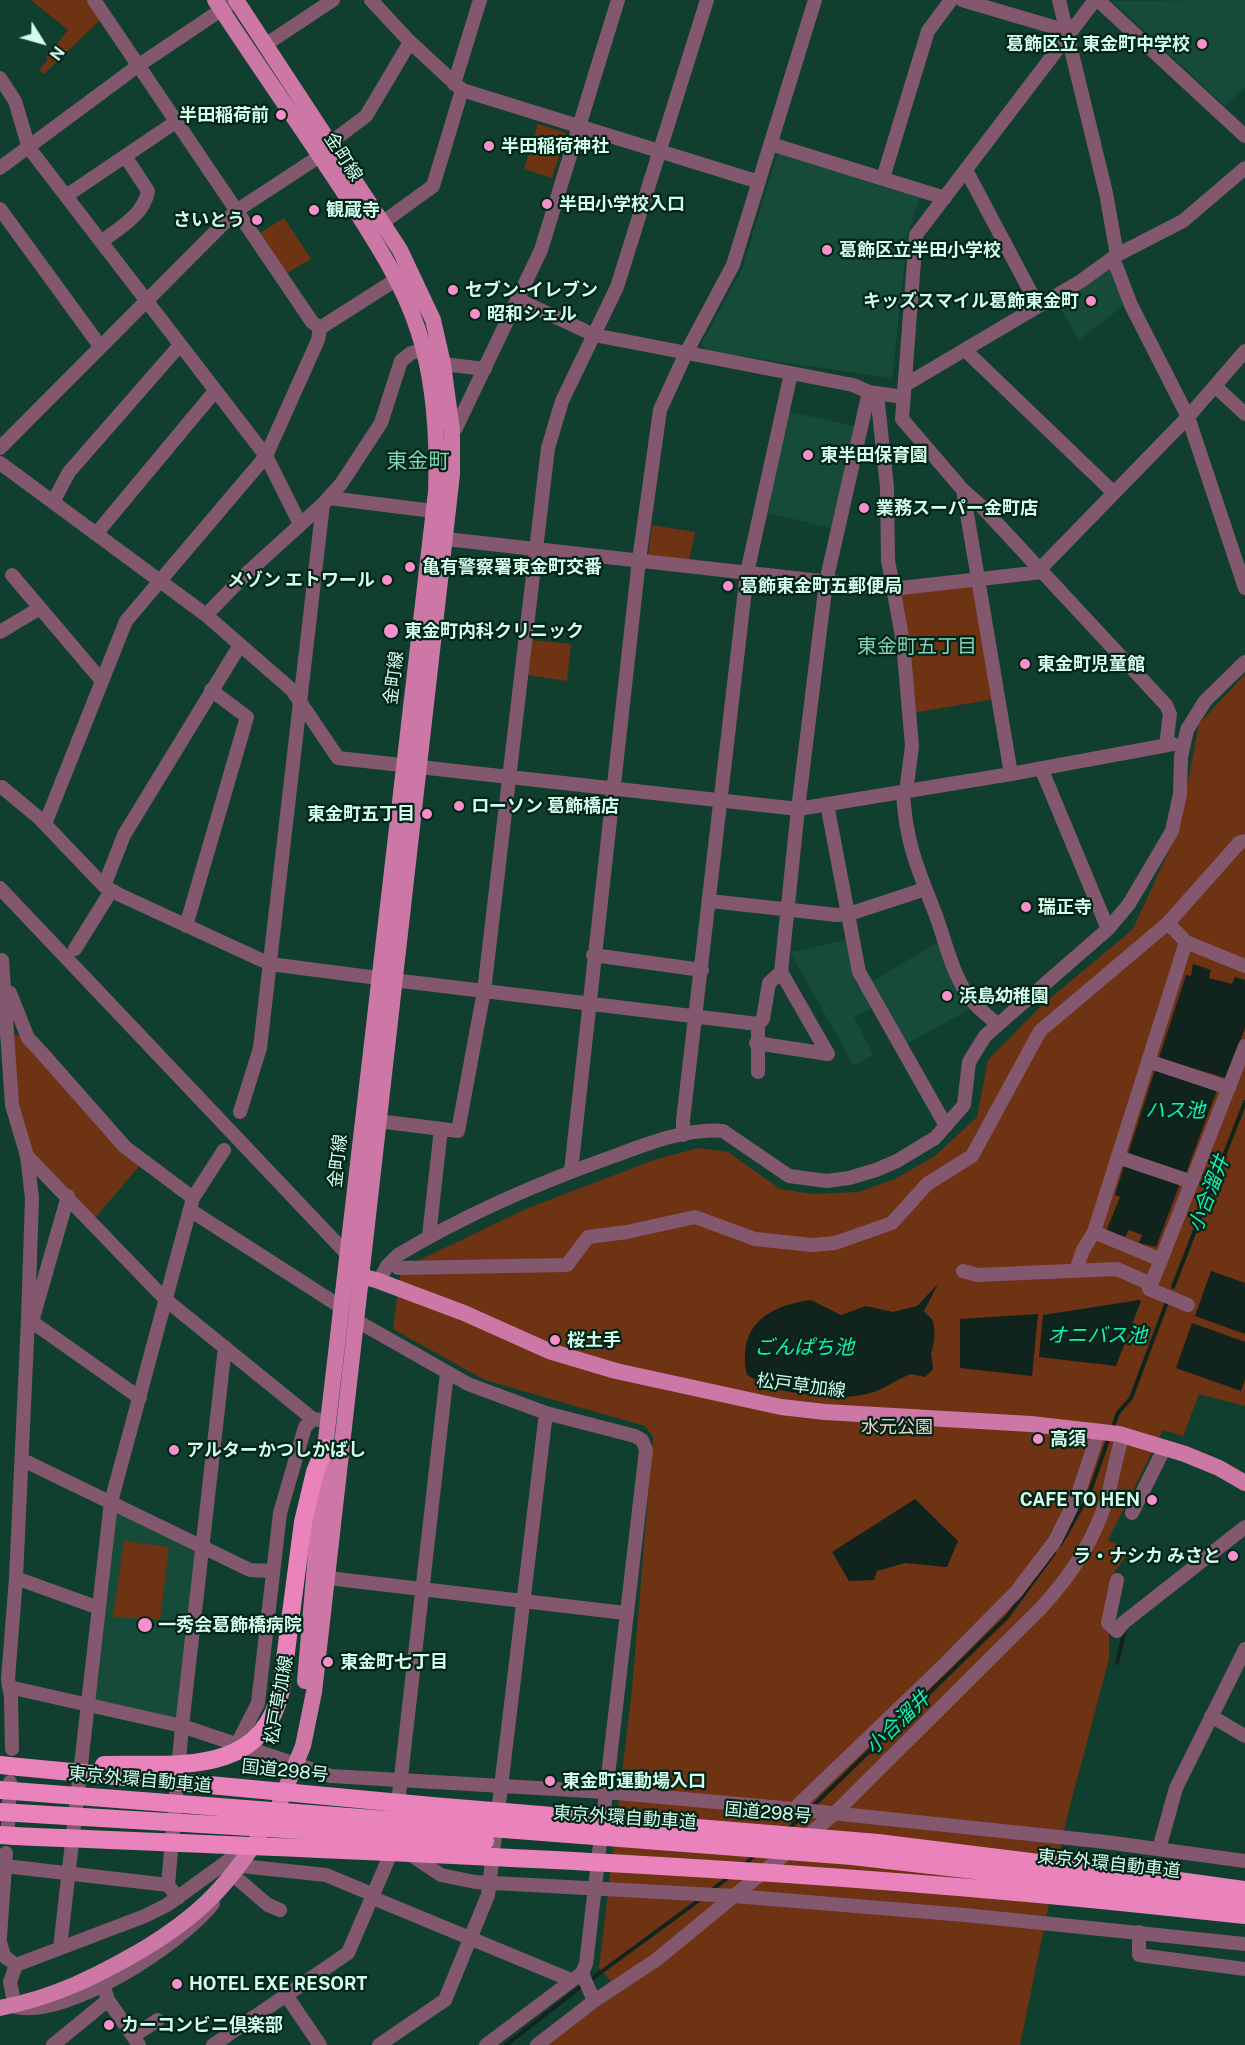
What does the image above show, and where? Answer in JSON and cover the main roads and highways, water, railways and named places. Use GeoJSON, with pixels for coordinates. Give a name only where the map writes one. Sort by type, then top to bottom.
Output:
{"type":"FeatureCollection","features":[{"type":"Feature","properties":{"kind":"highway"},"geometry":{"type":"LineString","coordinates":[[49,1769],[212,1760],[238,1752],[259,1735],[278,1706],[303,1522],[315,1472],[325,1448]]}},
{"type":"Feature","properties":{"kind":"highway","name":"国道298号"},"geometry":{"type":"LineString","coordinates":[[0,1765],[10,1780],[49,1769],[443,1807],[878,1843],[1245,1890]]}},
{"type":"Feature","properties":{"kind":"highway","name":"東京外環自動車道"},"geometry":{"type":"LineString","coordinates":[[10,1780],[852,1856],[1245,1901]]}},
{"type":"Feature","properties":{"kind":"highway"},"geometry":{"type":"LineString","coordinates":[[6,1827],[819,1875],[1245,1913]]}},
{"type":"Feature","properties":{"kind":"highway","name":"東京外環自動車道"},"geometry":{"type":"LineString","coordinates":[[6,1827],[838,1864],[1010,1881],[1245,1913]]}},
{"type":"Feature","properties":{"kind":"main road","name":"金町線"},"geometry":{"type":"LineString","coordinates":[[236,0],[265,45],[397,279],[424,350],[444,431],[433,511],[411,765]]}},
{"type":"Feature","properties":{"kind":"main road","name":"金町線"},"geometry":{"type":"LineString","coordinates":[[218,5],[382,223],[418,284],[433,320],[443,363],[446,538],[411,765],[385,979],[347,1254],[353,1275]]}},
{"type":"Feature","properties":{"kind":"main road","name":"金町線"},"geometry":{"type":"LineString","coordinates":[[353,1275],[378,1121],[385,979]]}},
{"type":"Feature","properties":{"kind":"main road","name":"松戸草加線"},"geometry":{"type":"LineString","coordinates":[[353,1275],[379,1281],[464,1312],[530,1343],[575,1360],[762,1403],[825,1412],[906,1415],[1111,1433],[1165,1447],[1219,1468],[1245,1483]]}},
{"type":"Feature","properties":{"kind":"main road","name":"松戸草加線"},"geometry":{"type":"LineString","coordinates":[[292,1764],[304,1691],[325,1448],[321,1420],[341,1307],[353,1275]]}},
{"type":"Feature","properties":{"kind":"main road","name":"松戸草加線"},"geometry":{"type":"LineString","coordinates":[[0,2008],[54,1995],[79,1984],[199,1912],[235,1869],[281,1802],[314,1692],[357,1321],[353,1275]]}},
{"type":"Feature","properties":{"kind":"main road","name":"松戸草加線"},"geometry":{"type":"LineString","coordinates":[[0,2000],[48,1988],[74,1978],[140,1946],[235,1869]]}},
{"type":"Feature","properties":{"kind":"water","name":"ハス池"},"geometry":{"type":"Polygon","coordinates":[[[1193,964],[1211,970],[1209,978],[1232,984],[1235,977],[1245,980],[1245,1028],[1226,1078],[1159,1058],[1186,975],[1191,976],[1193,964]]]}},
{"type":"Feature","properties":{"kind":"water","name":"ハス池"},"geometry":{"type":"Polygon","coordinates":[[[1156,1067],[1218,1087],[1186,1173],[1128,1154],[1156,1067]]]}},
{"type":"Feature","properties":{"kind":"water","name":"ハス池"},"geometry":{"type":"Polygon","coordinates":[[[1125,1163],[1181,1181],[1156,1247],[1139,1243],[1142,1235],[1129,1230],[1125,1237],[1106,1231],[1120,1197],[1115,1195],[1125,1163]]]}},
{"type":"Feature","properties":{"kind":"water"},"geometry":{"type":"Polygon","coordinates":[[[1211,1271],[1245,1283],[1245,1334],[1195,1316],[1211,1271]]]}},
{"type":"Feature","properties":{"kind":"water","name":"ごんぱち池"},"geometry":{"type":"Polygon","coordinates":[[[938,1284],[924,1311],[933,1321],[934,1331],[931,1353],[933,1369],[925,1377],[911,1374],[874,1392],[848,1397],[833,1397],[758,1386],[756,1380],[747,1375],[745,1358],[751,1331],[769,1313],[781,1307],[811,1300],[841,1315],[866,1306],[893,1312],[917,1306],[938,1284]]]}},
{"type":"Feature","properties":{"kind":"water","name":"オニバス池"},"geometry":{"type":"Polygon","coordinates":[[[1141,1301],[1116,1366],[1039,1357],[1043,1315],[1141,1301]]]}},
{"type":"Feature","properties":{"kind":"water"},"geometry":{"type":"Polygon","coordinates":[[[1038,1314],[1032,1376],[960,1368],[960,1319],[1038,1314]]]}},
{"type":"Feature","properties":{"kind":"water"},"geometry":{"type":"Polygon","coordinates":[[[1192,1323],[1245,1342],[1245,1379],[1241,1391],[1176,1368],[1192,1323]]]}},
{"type":"Feature","properties":{"kind":"water"},"geometry":{"type":"Polygon","coordinates":[[[915,1499],[958,1541],[947,1567],[905,1563],[877,1571],[874,1580],[849,1581],[832,1552],[915,1499]]]}},
{"type":"Feature","properties":{"kind":"waterway","name":"小合溜井"},"geometry":{"type":"LineString","coordinates":[[1173,1287],[1245,1102]]}},
{"type":"Feature","properties":{"kind":"waterway","name":"小合溜井"},"geometry":{"type":"LineString","coordinates":[[1113,1427],[1118,1413],[1131,1398],[1167,1302]]}},
{"type":"Feature","properties":{"kind":"waterway","name":"小合溜井"},"geometry":{"type":"LineString","coordinates":[[1060,1545],[1089,1494],[1109,1437]]}},
{"type":"Feature","properties":{"kind":"waterway","name":"小合溜井"},"geometry":{"type":"LineString","coordinates":[[811,1808],[1007,1617],[1054,1553]]}},
{"type":"Feature","properties":{"kind":"waterway"},"geometry":{"type":"LineString","coordinates":[[1117,1663],[1125,1629]]}},
{"type":"Feature","properties":{"kind":"waterway","name":"小合溜井"},"geometry":{"type":"LineString","coordinates":[[787,1830],[804,1815]]}},
{"type":"Feature","properties":{"kind":"waterway","name":"小合溜井"},"geometry":{"type":"LineString","coordinates":[[743,1866],[755,1855]]}},
{"type":"Feature","properties":{"kind":"waterway","name":"小合溜井"},"geometry":{"type":"LineString","coordinates":[[712,1890],[730,1876]]}},
{"type":"Feature","properties":{"kind":"waterway","name":"小合溜井"},"geometry":{"type":"LineString","coordinates":[[589,1981],[702,1898]]}},
{"type":"Feature","properties":{"kind":"waterway","name":"小合溜井"},"geometry":{"type":"LineString","coordinates":[[506,2045],[583,1985]]}},
{"type":"Feature","properties":{"kind":"place","name":"葛飾区立 東金町中学校"},"geometry":{"type":"Point","coordinates":[1202,44]}},
{"type":"Feature","properties":{"kind":"place","name":"半田稲荷前"},"geometry":{"type":"Point","coordinates":[281,115]}},
{"type":"Feature","properties":{"kind":"place","name":"半田稲荷神社"},"geometry":{"type":"Point","coordinates":[489,146]}},
{"type":"Feature","properties":{"kind":"place","name":"半田小学校入口"},"geometry":{"type":"Point","coordinates":[547,204]}},
{"type":"Feature","properties":{"kind":"place","name":"観蔵寺"},"geometry":{"type":"Point","coordinates":[314,210]}},
{"type":"Feature","properties":{"kind":"place","name":"さいとう"},"geometry":{"type":"Point","coordinates":[257,220]}},
{"type":"Feature","properties":{"kind":"place","name":"葛飾区立半田小学校"},"geometry":{"type":"Point","coordinates":[827,250]}},
{"type":"Feature","properties":{"kind":"place","name":"セブン-イレブン"},"geometry":{"type":"Point","coordinates":[453,290]}},
{"type":"Feature","properties":{"kind":"place","name":"キッズスマイル葛飾東金町"},"geometry":{"type":"Point","coordinates":[1091,301]}},
{"type":"Feature","properties":{"kind":"place","name":"昭和シェル"},"geometry":{"type":"Point","coordinates":[475,314]}},
{"type":"Feature","properties":{"kind":"place","name":"東半田保育園"},"geometry":{"type":"Point","coordinates":[808,455]}},
{"type":"Feature","properties":{"kind":"place","name":"業務スーパー金町店"},"geometry":{"type":"Point","coordinates":[864,508]}},
{"type":"Feature","properties":{"kind":"place","name":"亀有警察署東金町交番"},"geometry":{"type":"Point","coordinates":[410,567]}},
{"type":"Feature","properties":{"kind":"place","name":"メゾン エトワール"},"geometry":{"type":"Point","coordinates":[387,580]}},
{"type":"Feature","properties":{"kind":"place","name":"葛飾東金町五郵便局"},"geometry":{"type":"Point","coordinates":[728,586]}},
{"type":"Feature","properties":{"kind":"place","name":"東金町内科クリニック"},"geometry":{"type":"Point","coordinates":[391,631]}},
{"type":"Feature","properties":{"kind":"place","name":"東金町児童館"},"geometry":{"type":"Point","coordinates":[1025,664]}},
{"type":"Feature","properties":{"kind":"place","name":"ローソン 葛飾橋店"},"geometry":{"type":"Point","coordinates":[459,806]}},
{"type":"Feature","properties":{"kind":"place","name":"東金町五丁目"},"geometry":{"type":"Point","coordinates":[427,814]}},
{"type":"Feature","properties":{"kind":"place","name":"瑞正寺"},"geometry":{"type":"Point","coordinates":[1026,907]}},
{"type":"Feature","properties":{"kind":"place","name":"浜島幼稚園"},"geometry":{"type":"Point","coordinates":[947,996]}},
{"type":"Feature","properties":{"kind":"place","name":"桜土手"},"geometry":{"type":"Point","coordinates":[555,1340]}},
{"type":"Feature","properties":{"kind":"place","name":"高須"},"geometry":{"type":"Point","coordinates":[1038,1439]}},
{"type":"Feature","properties":{"kind":"place","name":"アルターかつしかばし"},"geometry":{"type":"Point","coordinates":[174,1450]}},
{"type":"Feature","properties":{"kind":"place","name":"CAFE TO HEN"},"geometry":{"type":"Point","coordinates":[1152,1500]}},
{"type":"Feature","properties":{"kind":"place","name":"ラ・ナシカ みさと"},"geometry":{"type":"Point","coordinates":[1233,1556]}},
{"type":"Feature","properties":{"kind":"place","name":"一秀会葛飾橋病院"},"geometry":{"type":"Point","coordinates":[145,1625]}},
{"type":"Feature","properties":{"kind":"place","name":"東金町七丁目"},"geometry":{"type":"Point","coordinates":[328,1662]}},
{"type":"Feature","properties":{"kind":"place","name":"東金町運動場入口"},"geometry":{"type":"Point","coordinates":[550,1781]}},
{"type":"Feature","properties":{"kind":"place","name":"HOTEL EXE RESORT"},"geometry":{"type":"Point","coordinates":[177,1984]}},
{"type":"Feature","properties":{"kind":"place","name":"カーコンビニ倶楽部"},"geometry":{"type":"Point","coordinates":[109,2025]}},
{"type":"Feature","properties":{"kind":"district","name":"東金町"},"geometry":{"type":"Point","coordinates":[418,462]}},
{"type":"Feature","properties":{"kind":"district","name":"東金町五丁目"},"geometry":{"type":"Point","coordinates":[917,647]}},
{"type":"Feature","properties":{"kind":"park label","name":"水元公園"},"geometry":{"type":"Point","coordinates":[897,1427]}}]}
